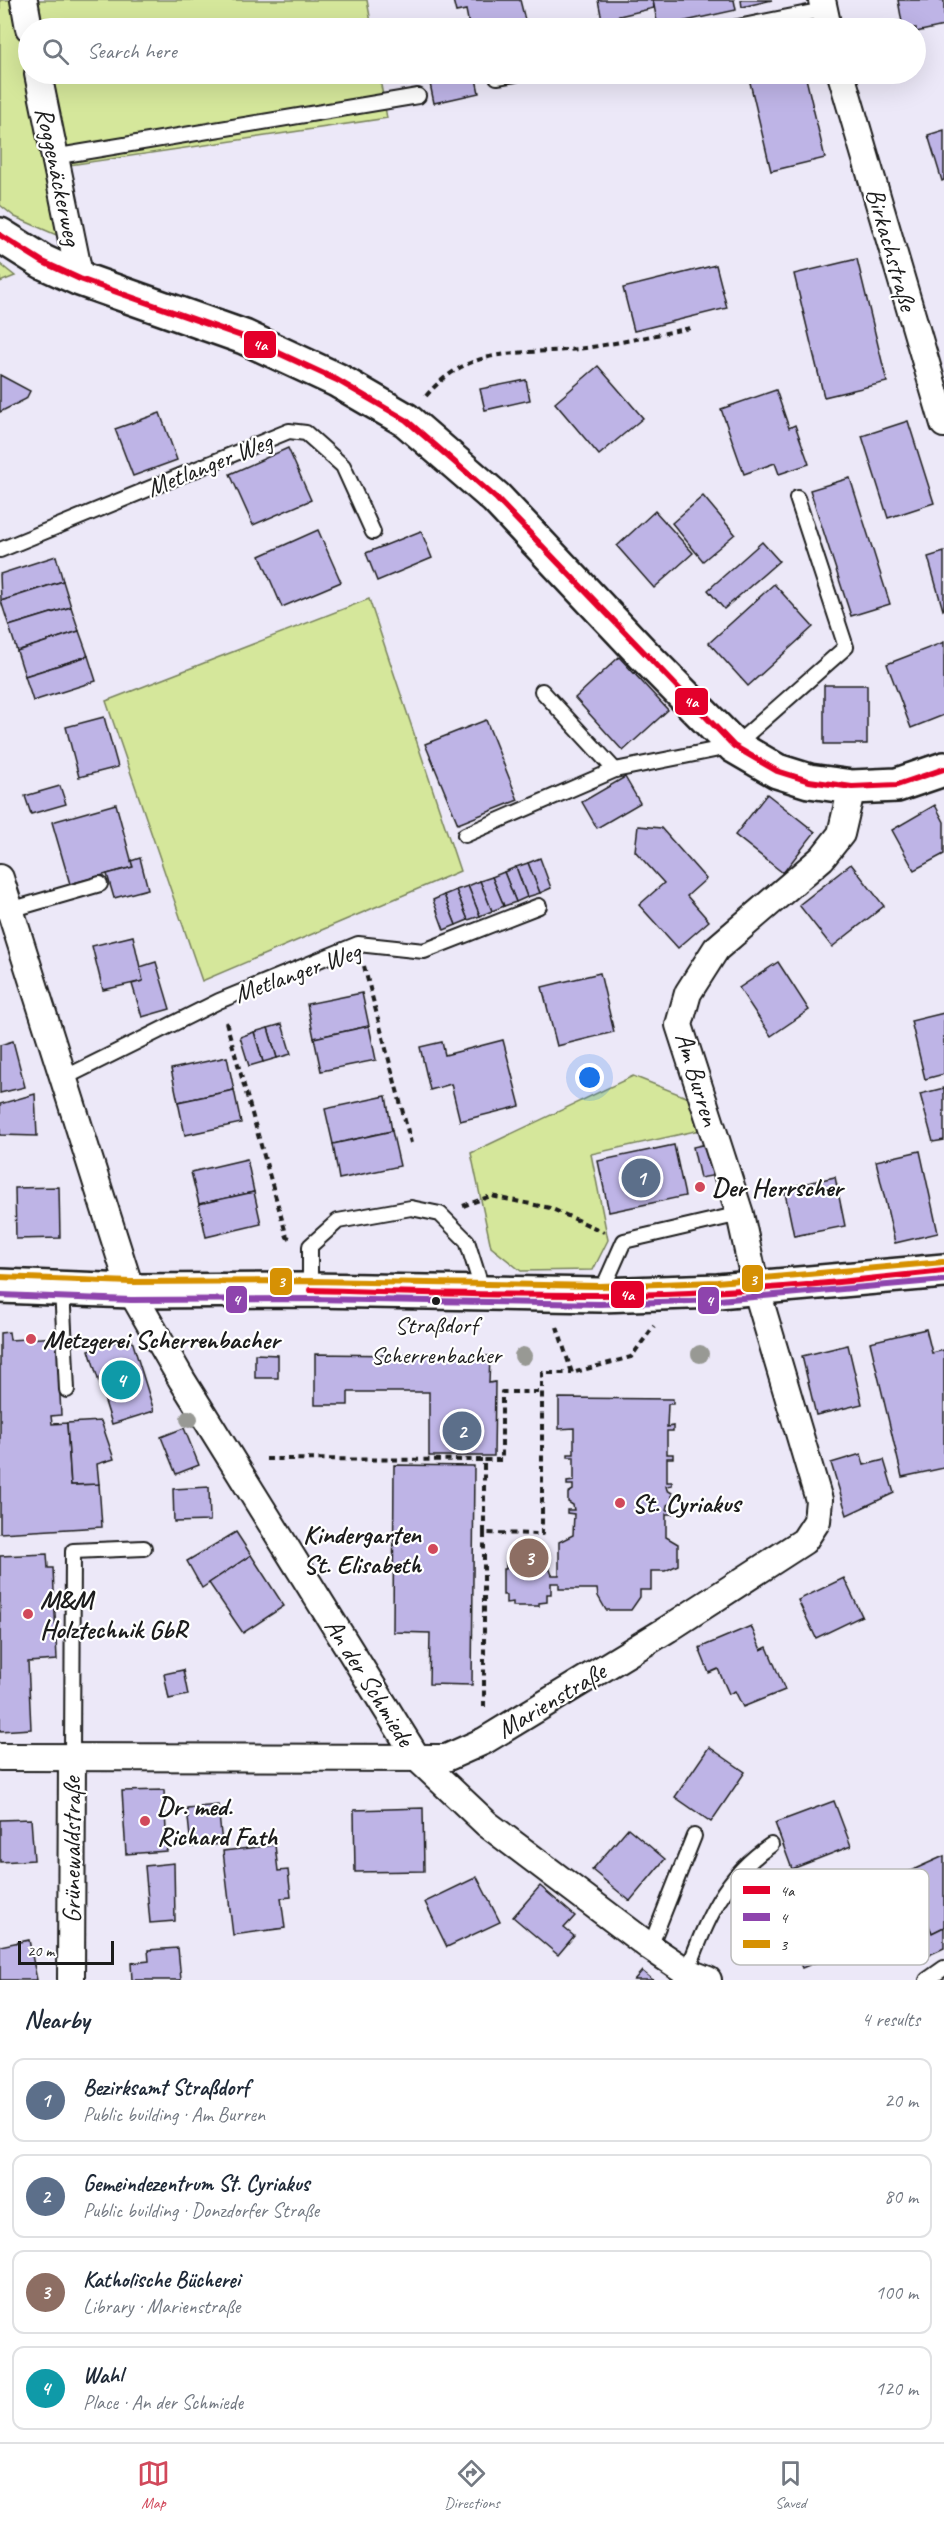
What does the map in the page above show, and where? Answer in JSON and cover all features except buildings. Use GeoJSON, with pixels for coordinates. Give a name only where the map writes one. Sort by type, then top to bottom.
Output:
{"type":"FeatureCollection","features":[{"type":"Feature","properties":{"kind":"main road"},"geometry":{"type":"LineString","coordinates":[[0,235],[43,262],[80,279],[244,337],[337,380],[406,420],[496,498],[644,655],[734,746],[777,771],[809,781],[852,787],[897,785],[944,770]]}},
{"type":"Feature","properties":{"kind":"main road"},"geometry":{"type":"LineString","coordinates":[[0,1286],[131,1291],[310,1290],[483,1294],[664,1294],[944,1271]]}},
{"type":"Feature","properties":{"kind":"street"},"geometry":{"type":"LineString","coordinates":[[24,0],[27,18]]}},
{"type":"Feature","properties":{"kind":"street","name":"Roggenäckerweg"},"geometry":{"type":"LineString","coordinates":[[40,84],[53,157],[80,279]]}},
{"type":"Feature","properties":{"kind":"street","name":"Birkachstraße"},"geometry":{"type":"LineString","coordinates":[[844,84],[944,424]]}},
{"type":"Feature","properties":{"kind":"street","name":"Am Burren"},"geometry":{"type":"LineString","coordinates":[[756,1288],[740,1214],[679,1025],[688,993],[716,949],[822,858],[841,834],[852,787]]}},
{"type":"Feature","properties":{"kind":"street"},"geometry":{"type":"LineString","coordinates":[[0,878],[131,1291]]}},
{"type":"Feature","properties":{"kind":"street","name":"Marienstraße"},"geometry":{"type":"LineString","coordinates":[[0,1756],[446,1758],[484,1741],[668,1629],[804,1541],[818,1521],[819,1500],[756,1288]]}},
{"type":"Feature","properties":{"kind":"street","name":"An der Schmiede"},"geometry":{"type":"LineString","coordinates":[[131,1291],[231,1459],[417,1758],[487,1824],[650,1947],[698,1976]]}},
{"type":"Feature","properties":{"kind":"street","name":"Grünewaldstraße"},"geometry":{"type":"LineString","coordinates":[[71,1980],[72,1757]]}},
{"type":"Feature","properties":{"kind":"lane"},"geometry":{"type":"LineString","coordinates":[[794,18],[824,13]]}},
{"type":"Feature","properties":{"kind":"lane"},"geometry":{"type":"LineString","coordinates":[[53,157],[418,96]]}},
{"type":"Feature","properties":{"kind":"lane","name":"Metlanger Weg"},"geometry":{"type":"LineString","coordinates":[[0,550],[289,431],[306,433],[343,466],[373,532]]}},
{"type":"Feature","properties":{"kind":"lane"},"geometry":{"type":"LineString","coordinates":[[465,835],[615,770],[734,746],[846,647],[797,498]]}},
{"type":"Feature","properties":{"kind":"lane"},"geometry":{"type":"LineString","coordinates":[[542,691],[615,770]]}},
{"type":"Feature","properties":{"kind":"lane"},"geometry":{"type":"LineString","coordinates":[[10,910],[100,884]]}},
{"type":"Feature","properties":{"kind":"lane","name":"Metlanger Weg"},"geometry":{"type":"LineString","coordinates":[[64,1078],[219,1001],[358,944],[424,951],[539,906]]}},
{"type":"Feature","properties":{"kind":"lane"},"geometry":{"type":"LineString","coordinates":[[310,1290],[310,1246],[338,1221],[411,1208],[440,1214],[467,1241],[483,1294]]}},
{"type":"Feature","properties":{"kind":"lane"},"geometry":{"type":"LineString","coordinates":[[600,1295],[624,1241],[740,1214]]}},
{"type":"Feature","properties":{"kind":"lane"},"geometry":{"type":"LineString","coordinates":[[62,1288],[67,1390]]}},
{"type":"Feature","properties":{"kind":"lane"},"geometry":{"type":"LineString","coordinates":[[72,1757],[73,1551],[144,1548]]}},
{"type":"Feature","properties":{"kind":"lane"},"geometry":{"type":"LineString","coordinates":[[650,1947],[694,1836]]}},
{"type":"Feature","properties":{"kind":"lane"},"geometry":{"type":"LineString","coordinates":[[739,1869],[748,1859],[771,1845]]}},
{"type":"Feature","properties":{"kind":"lane"},"geometry":{"type":"LineString","coordinates":[[698,1976],[708,1918],[731,1879]]}},
{"type":"Feature","properties":{"kind":"lane"},"geometry":{"type":"LineString","coordinates":[[927,1980],[944,1968]]}},
{"type":"Feature","properties":{"kind":"path"},"geometry":{"type":"LineString","coordinates":[[406,420],[432,389],[457,368],[492,355],[579,349],[691,328]]}},
{"type":"Feature","properties":{"kind":"path"},"geometry":{"type":"LineString","coordinates":[[358,944],[411,1143]]}},
{"type":"Feature","properties":{"kind":"path"},"geometry":{"type":"LineString","coordinates":[[219,1001],[287,1237],[310,1246]]}},
{"type":"Feature","properties":{"kind":"path"},"geometry":{"type":"LineString","coordinates":[[440,1214],[491,1197],[550,1208],[624,1241]]}},
{"type":"Feature","properties":{"kind":"path"},"geometry":{"type":"LineString","coordinates":[[547,1294],[572,1373]]}},
{"type":"Feature","properties":{"kind":"path"},"geometry":{"type":"LineString","coordinates":[[484,1533],[542,1534],[542,1373],[572,1373],[631,1357],[653,1329],[664,1294]]}},
{"type":"Feature","properties":{"kind":"path"},"geometry":{"type":"LineString","coordinates":[[231,1459],[502,1460],[502,1392],[542,1392]]}},
{"type":"Feature","properties":{"kind":"path"},"geometry":{"type":"LineString","coordinates":[[484,1460],[484,1741]]}},
{"type":"Feature","properties":{"kind":"green space"},"geometry":{"type":"Polygon","coordinates":[[[0,0],[23,0],[26,18],[18,18],[18,84],[30,84],[61,237],[15,217],[0,205],[0,0]]]}},
{"type":"Feature","properties":{"kind":"green space"},"geometry":{"type":"Polygon","coordinates":[[[38,0],[367,0],[370,18],[42,18],[38,0]]]}},
{"type":"Feature","properties":{"kind":"green space"},"geometry":{"type":"Polygon","coordinates":[[[54,84],[381,84],[387,118],[70,165],[54,84]]]}},
{"type":"Feature","properties":{"kind":"green space"},"geometry":{"type":"Polygon","coordinates":[[[0,264],[15,276],[0,282],[0,264]]]}},
{"type":"Feature","properties":{"kind":"green space"},"geometry":{"type":"Polygon","coordinates":[[[369,599],[460,871],[202,981],[106,701],[369,599]]]}},
{"type":"Feature","properties":{"kind":"green space"},"geometry":{"type":"Polygon","coordinates":[[[633,1076],[694,1100],[700,1130],[591,1154],[608,1240],[593,1270],[521,1271],[491,1247],[471,1153],[633,1076]]]}},
{"type":"Feature","properties":{"kind":"transit line","name":"4a"},"geometry":{"type":"LineString","coordinates":[[0,235],[43,262],[80,279],[244,337],[337,380],[406,420],[496,498],[734,746],[777,771],[809,781],[852,787],[897,785],[944,769]]}},
{"type":"Feature","properties":{"kind":"transit line","name":"3"},"geometry":{"type":"LineString","coordinates":[[0,1277],[131,1282],[310,1281],[600,1286],[717,1282],[943,1262]]}},
{"type":"Feature","properties":{"kind":"transit line","name":"4a"},"geometry":{"type":"LineString","coordinates":[[310,1290],[531,1295],[699,1293],[944,1271]]}},
{"type":"Feature","properties":{"kind":"transit line","name":"4"},"geometry":{"type":"LineString","coordinates":[[0,1295],[131,1300],[310,1299],[600,1304],[719,1300],[944,1280]]}},
{"type":"Feature","properties":{"kind":"place","name":"Bezirksamt Straßdorf"},"geometry":{"type":"Point","coordinates":[641,1178]}},
{"type":"Feature","properties":{"kind":"place","name":"Der Herrscher"},"geometry":{"type":"Point","coordinates":[700,1187]}},
{"type":"Feature","properties":{"kind":"place","name":"Straßdorf Scherrenbacher"},"geometry":{"type":"Point","coordinates":[436,1301]}},
{"type":"Feature","properties":{"kind":"place","name":"Metzgerei Scherrenbacher"},"geometry":{"type":"Point","coordinates":[31,1339]}},
{"type":"Feature","properties":{"kind":"place","name":"Wahl"},"geometry":{"type":"Point","coordinates":[121,1380]}},
{"type":"Feature","properties":{"kind":"place","name":"Gemeindezentrum St. Cyriakus"},"geometry":{"type":"Point","coordinates":[462,1431]}},
{"type":"Feature","properties":{"kind":"place","name":"St. Cyriakus"},"geometry":{"type":"Point","coordinates":[620,1503]}},
{"type":"Feature","properties":{"kind":"place","name":"Kindergarten St. Elisabeth"},"geometry":{"type":"Point","coordinates":[433,1549]}},
{"type":"Feature","properties":{"kind":"place","name":"Katholische Bücherei"},"geometry":{"type":"Point","coordinates":[529,1558]}},
{"type":"Feature","properties":{"kind":"place","name":"M&M Holztechnik GbR"},"geometry":{"type":"Point","coordinates":[28,1614]}},
{"type":"Feature","properties":{"kind":"place","name":"Dr. med. Richard Fath"},"geometry":{"type":"Point","coordinates":[145,1821]}}]}
